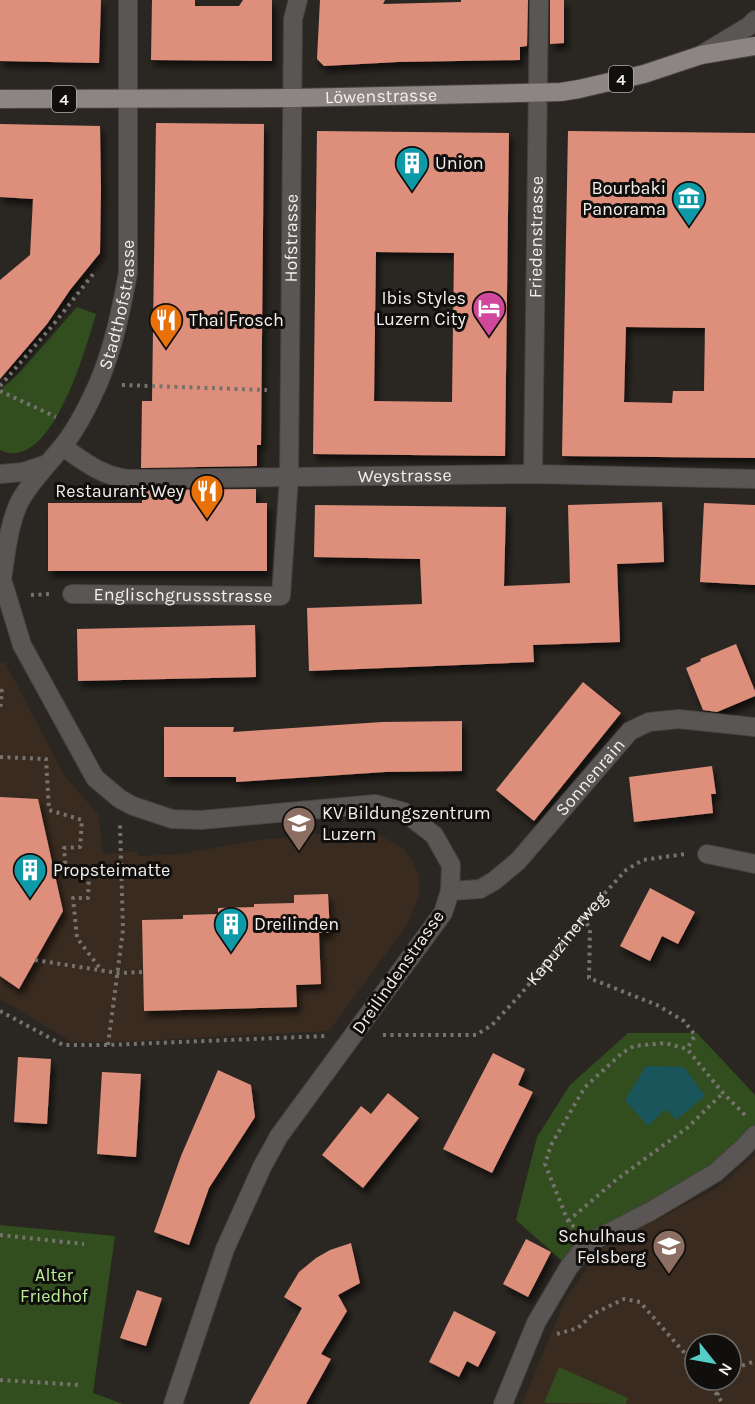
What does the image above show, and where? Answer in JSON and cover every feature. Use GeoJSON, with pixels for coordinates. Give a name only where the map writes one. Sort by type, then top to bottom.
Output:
{"type":"FeatureCollection","features":[{"type":"Feature","properties":{"kind":"main road","name":"Löwenstrasse"},"geometry":{"type":"LineString","coordinates":[[0,99],[292,98],[538,93],[579,89],[644,74],[700,55],[755,46]]}},
{"type":"Feature","properties":{"kind":"street","name":"Stadthofstrasse"},"geometry":{"type":"LineString","coordinates":[[3,582],[10,526],[20,502],[47,464],[63,447],[97,385],[112,346],[121,309],[128,273],[128,0]]}},
{"type":"Feature","properties":{"kind":"street","name":"Hofstrasse"},"geometry":{"type":"LineString","coordinates":[[289,477],[293,19],[297,0]]}},
{"type":"Feature","properties":{"kind":"street","name":"Friedenstrasse"},"geometry":{"type":"LineString","coordinates":[[533,474],[539,0]]}},
{"type":"Feature","properties":{"kind":"street"},"geometry":{"type":"LineString","coordinates":[[700,55],[755,20]]}},
{"type":"Feature","properties":{"kind":"street","name":"Weystrasse"},"geometry":{"type":"LineString","coordinates":[[63,447],[97,470],[120,478],[533,474],[755,479]]}},
{"type":"Feature","properties":{"kind":"street"},"geometry":{"type":"LineString","coordinates":[[0,474],[23,472],[47,464]]}},
{"type":"Feature","properties":{"kind":"street","name":"Englischgrussstrasse"},"geometry":{"type":"LineString","coordinates":[[72,594],[281,596],[289,477]]}},
{"type":"Feature","properties":{"kind":"street","name":"Dreilindenstrasse"},"geometry":{"type":"LineString","coordinates":[[3,582],[22,645],[91,772],[120,799],[156,814],[201,820],[375,804],[404,812],[434,835],[451,865],[450,891],[443,914],[279,1136],[262,1167],[225,1249],[173,1404]]}},
{"type":"Feature","properties":{"kind":"street","name":"Sonnenrain"},"geometry":{"type":"LineString","coordinates":[[450,891],[480,889],[494,881],[518,861],[630,731],[649,722],[679,719],[755,727]]}},
{"type":"Feature","properties":{"kind":"street"},"geometry":{"type":"LineString","coordinates":[[707,854],[755,864]]}},
{"type":"Feature","properties":{"kind":"street"},"geometry":{"type":"LineString","coordinates":[[503,1404],[536,1323],[569,1267],[587,1244],[651,1211],[715,1173],[755,1135]]}},
{"type":"Feature","properties":{"kind":"path"},"geometry":{"type":"LineString","coordinates":[[0,386],[94,273]]}},
{"type":"Feature","properties":{"kind":"path"},"geometry":{"type":"LineString","coordinates":[[118,385],[289,391]]}},
{"type":"Feature","properties":{"kind":"path"},"geometry":{"type":"LineString","coordinates":[[0,391],[59,418]]}},
{"type":"Feature","properties":{"kind":"path"},"geometry":{"type":"LineString","coordinates":[[3,582],[72,594]]}},
{"type":"Feature","properties":{"kind":"path"},"geometry":{"type":"LineString","coordinates":[[0,690],[2,691],[0,711]]}},
{"type":"Feature","properties":{"kind":"path"},"geometry":{"type":"LineString","coordinates":[[0,757],[46,759],[49,810],[82,820],[80,847],[64,848],[66,874],[89,873],[88,898],[73,898],[77,938],[102,971]]}},
{"type":"Feature","properties":{"kind":"path"},"geometry":{"type":"LineString","coordinates":[[108,1045],[123,930],[120,852]]}},
{"type":"Feature","properties":{"kind":"path","name":"Kapuzinerweg"},"geometry":{"type":"LineString","coordinates":[[387,1035],[476,1035],[492,1025],[521,994],[583,917],[626,870],[643,860],[674,855],[707,854]]}},
{"type":"Feature","properties":{"kind":"path"},"geometry":{"type":"LineString","coordinates":[[583,917],[590,929],[589,978],[657,1005],[684,1021],[695,1035],[687,1049]]}},
{"type":"Feature","properties":{"kind":"path"},"geometry":{"type":"LineString","coordinates":[[35,960],[118,973],[144,972]]}},
{"type":"Feature","properties":{"kind":"path"},"geometry":{"type":"LineString","coordinates":[[0,1011],[63,1045],[331,1035]]}},
{"type":"Feature","properties":{"kind":"path"},"geometry":{"type":"LineString","coordinates":[[587,1244],[568,1221],[545,1164],[551,1145],[585,1087],[622,1053],[634,1046],[665,1043],[687,1049],[723,1093],[747,1117]]}},
{"type":"Feature","properties":{"kind":"path"},"geometry":{"type":"LineString","coordinates":[[568,1221],[616,1180],[687,1128],[723,1093]]}},
{"type":"Feature","properties":{"kind":"path"},"geometry":{"type":"LineString","coordinates":[[0,1235],[84,1244]]}},
{"type":"Feature","properties":{"kind":"path"},"geometry":{"type":"LineString","coordinates":[[557,1334],[578,1328],[593,1314],[624,1299],[640,1302],[683,1351]]}},
{"type":"Feature","properties":{"kind":"path"},"geometry":{"type":"LineString","coordinates":[[0,1380],[80,1385]]}},
{"type":"Feature","properties":{"kind":"path"},"geometry":{"type":"LineString","coordinates":[[715,1392],[723,1404]]}},
{"type":"Feature","properties":{"kind":"shaded area","name":"KV Bildungszentrum Luzern"},"geometry":{"type":"Polygon","coordinates":[[[5,662],[64,775],[98,814],[103,854],[137,851],[138,856],[180,854],[259,840],[338,832],[373,832],[402,847],[413,862],[419,876],[419,896],[408,924],[329,1031],[120,1042],[72,1042],[0,999],[0,663],[5,662]]]}},
{"type":"Feature","properties":{"kind":"shaded area","name":"Schulhaus Felsberg"},"geometry":{"type":"Polygon","coordinates":[[[755,1155],[755,1404],[522,1404],[565,1300],[599,1250],[719,1187],[755,1155]]]}},
{"type":"Feature","properties":{"kind":"green space"},"geometry":{"type":"Polygon","coordinates":[[[77,307],[96,314],[75,379],[63,404],[50,427],[35,444],[18,453],[0,450],[0,390],[18,374],[77,307]]]}},
{"type":"Feature","properties":{"kind":"green space"},"geometry":{"type":"Polygon","coordinates":[[[628,1033],[697,1033],[755,1095],[755,1135],[569,1267],[516,1220],[537,1137],[570,1085],[628,1033]]]}},
{"type":"Feature","properties":{"kind":"green space","name":"Alter Friedhof"},"geometry":{"type":"Polygon","coordinates":[[[0,1225],[115,1236],[93,1393],[123,1404],[0,1404],[0,1225]]]}},
{"type":"Feature","properties":{"kind":"green space"},"geometry":{"type":"Polygon","coordinates":[[[559,1367],[628,1398],[626,1404],[544,1403],[559,1367]]]}},
{"type":"Feature","properties":{"kind":"water"},"geometry":{"type":"Polygon","coordinates":[[[646,1066],[684,1067],[705,1096],[676,1120],[666,1109],[648,1126],[625,1100],[646,1066]]]}},
{"type":"Feature","properties":{"kind":"building"},"geometry":{"type":"Polygon","coordinates":[[[0,0],[101,0],[99,63],[0,61],[0,0]]]}},
{"type":"Feature","properties":{"kind":"building"},"geometry":{"type":"Polygon","coordinates":[[[152,0],[195,0],[195,6],[239,6],[243,0],[272,0],[272,61],[151,60],[152,0]]]}},
{"type":"Feature","properties":{"kind":"building"},"geometry":{"type":"Polygon","coordinates":[[[320,0],[385,0],[383,4],[461,2],[461,0],[528,0],[527,46],[520,47],[520,60],[324,66],[317,59],[320,0]]]}},
{"type":"Feature","properties":{"kind":"building"},"geometry":{"type":"Polygon","coordinates":[[[550,0],[564,0],[564,43],[550,44],[550,0]]]}},
{"type":"Feature","properties":{"kind":"building"},"geometry":{"type":"Polygon","coordinates":[[[156,123],[264,124],[261,445],[257,445],[257,466],[141,468],[142,401],[152,401],[156,123]]]}},
{"type":"Feature","properties":{"kind":"building"},"geometry":{"type":"Polygon","coordinates":[[[0,124],[100,126],[101,188],[100,253],[70,290],[47,324],[0,379],[0,280],[30,255],[33,199],[0,197],[0,124]]]}},
{"type":"Feature","properties":{"kind":"building"},"geometry":{"type":"Polygon","coordinates":[[[317,131],[509,133],[505,456],[313,454],[317,131]],[[376,252],[374,401],[452,402],[454,253],[376,252]]]}},
{"type":"Feature","properties":{"kind":"building","name":"Bourbaki Panorama"},"geometry":{"type":"Polygon","coordinates":[[[568,131],[755,133],[755,458],[562,456],[568,131]],[[626,327],[624,402],[672,403],[673,391],[704,391],[705,328],[626,327]]]}},
{"type":"Feature","properties":{"kind":"building"},"geometry":{"type":"Polygon","coordinates":[[[256,489],[256,503],[267,503],[267,571],[48,571],[48,503],[142,503],[142,490],[256,489]]]}},
{"type":"Feature","properties":{"kind":"building"},"geometry":{"type":"Polygon","coordinates":[[[662,502],[664,562],[617,564],[620,642],[533,645],[534,662],[309,671],[307,608],[422,604],[420,559],[314,557],[315,505],[506,507],[504,586],[570,583],[568,505],[662,502]]]}},
{"type":"Feature","properties":{"kind":"building"},"geometry":{"type":"Polygon","coordinates":[[[704,503],[755,505],[755,585],[700,582],[704,503]]]}},
{"type":"Feature","properties":{"kind":"building"},"geometry":{"type":"Polygon","coordinates":[[[255,625],[256,677],[78,681],[77,629],[255,625]]]}},
{"type":"Feature","properties":{"kind":"building"},"geometry":{"type":"Polygon","coordinates":[[[736,644],[755,696],[717,712],[703,710],[686,668],[701,661],[700,659],[736,644]]]}},
{"type":"Feature","properties":{"kind":"building"},"geometry":{"type":"Polygon","coordinates":[[[583,682],[621,713],[534,821],[496,790],[583,682]]]}},
{"type":"Feature","properties":{"kind":"building"},"geometry":{"type":"Polygon","coordinates":[[[462,721],[462,771],[385,772],[236,782],[236,777],[164,777],[164,727],[234,727],[233,732],[382,722],[462,721]]]}},
{"type":"Feature","properties":{"kind":"building"},"geometry":{"type":"Polygon","coordinates":[[[712,766],[716,794],[711,794],[713,813],[634,822],[629,777],[712,766]]]}},
{"type":"Feature","properties":{"kind":"building","name":"Propsteimatte"},"geometry":{"type":"Polygon","coordinates":[[[0,797],[38,799],[63,911],[19,989],[0,976],[0,797]]]}},
{"type":"Feature","properties":{"kind":"building"},"geometry":{"type":"Polygon","coordinates":[[[650,888],[695,912],[678,944],[662,936],[650,961],[620,946],[650,888]]]}},
{"type":"Feature","properties":{"kind":"building","name":"Dreilinden"},"geometry":{"type":"Polygon","coordinates":[[[328,894],[330,933],[319,933],[321,984],[296,985],[297,1007],[144,1011],[142,920],[183,919],[183,915],[218,914],[218,908],[294,903],[294,895],[328,894]]]}},
{"type":"Feature","properties":{"kind":"building"},"geometry":{"type":"Polygon","coordinates":[[[493,1053],[525,1069],[518,1085],[533,1092],[492,1173],[443,1149],[493,1053]]]}},
{"type":"Feature","properties":{"kind":"building"},"geometry":{"type":"Polygon","coordinates":[[[18,1057],[51,1059],[47,1124],[14,1122],[18,1057]]]}},
{"type":"Feature","properties":{"kind":"building"},"geometry":{"type":"Polygon","coordinates":[[[218,1070],[251,1085],[255,1117],[209,1188],[189,1245],[154,1232],[181,1156],[218,1070]]]}},
{"type":"Feature","properties":{"kind":"building"},"geometry":{"type":"Polygon","coordinates":[[[102,1072],[141,1074],[136,1157],[97,1154],[102,1072]]]}},
{"type":"Feature","properties":{"kind":"building"},"geometry":{"type":"Polygon","coordinates":[[[388,1093],[419,1118],[363,1188],[322,1155],[361,1106],[371,1114],[388,1093]]]}},
{"type":"Feature","properties":{"kind":"building"},"geometry":{"type":"Polygon","coordinates":[[[526,1239],[551,1252],[528,1297],[503,1284],[526,1239]]]}},
{"type":"Feature","properties":{"kind":"building"},"geometry":{"type":"Polygon","coordinates":[[[351,1243],[360,1283],[338,1295],[347,1311],[321,1354],[331,1359],[306,1404],[249,1404],[302,1308],[284,1297],[299,1272],[330,1250],[351,1243]]]}},
{"type":"Feature","properties":{"kind":"building"},"geometry":{"type":"Polygon","coordinates":[[[137,1290],[162,1298],[146,1346],[120,1338],[137,1290]]]}},
{"type":"Feature","properties":{"kind":"building"},"geometry":{"type":"Polygon","coordinates":[[[454,1311],[496,1332],[478,1367],[467,1361],[459,1377],[429,1362],[454,1311]]]}},
{"type":"Feature","properties":{"kind":"place","name":"Union"},"geometry":{"type":"Point","coordinates":[412,192]}},
{"type":"Feature","properties":{"kind":"place","name":"Bourbaki Panorama"},"geometry":{"type":"Point","coordinates":[689,227]}},
{"type":"Feature","properties":{"kind":"place","name":"Ibis Styles Luzern City"},"geometry":{"type":"Point","coordinates":[489,337]}},
{"type":"Feature","properties":{"kind":"place","name":"Thai Frosch"},"geometry":{"type":"Point","coordinates":[166,349]}},
{"type":"Feature","properties":{"kind":"place","name":"Restaurant Wey"},"geometry":{"type":"Point","coordinates":[207,520]}},
{"type":"Feature","properties":{"kind":"place","name":"KV Bildungszentrum Luzern"},"geometry":{"type":"Point","coordinates":[299,852]}},
{"type":"Feature","properties":{"kind":"place","name":"Propsteimatte"},"geometry":{"type":"Point","coordinates":[30,899]}},
{"type":"Feature","properties":{"kind":"place","name":"Dreilinden"},"geometry":{"type":"Point","coordinates":[231,953]}},
{"type":"Feature","properties":{"kind":"place","name":"Schulhaus Felsberg"},"geometry":{"type":"Point","coordinates":[669,1275]}}]}
